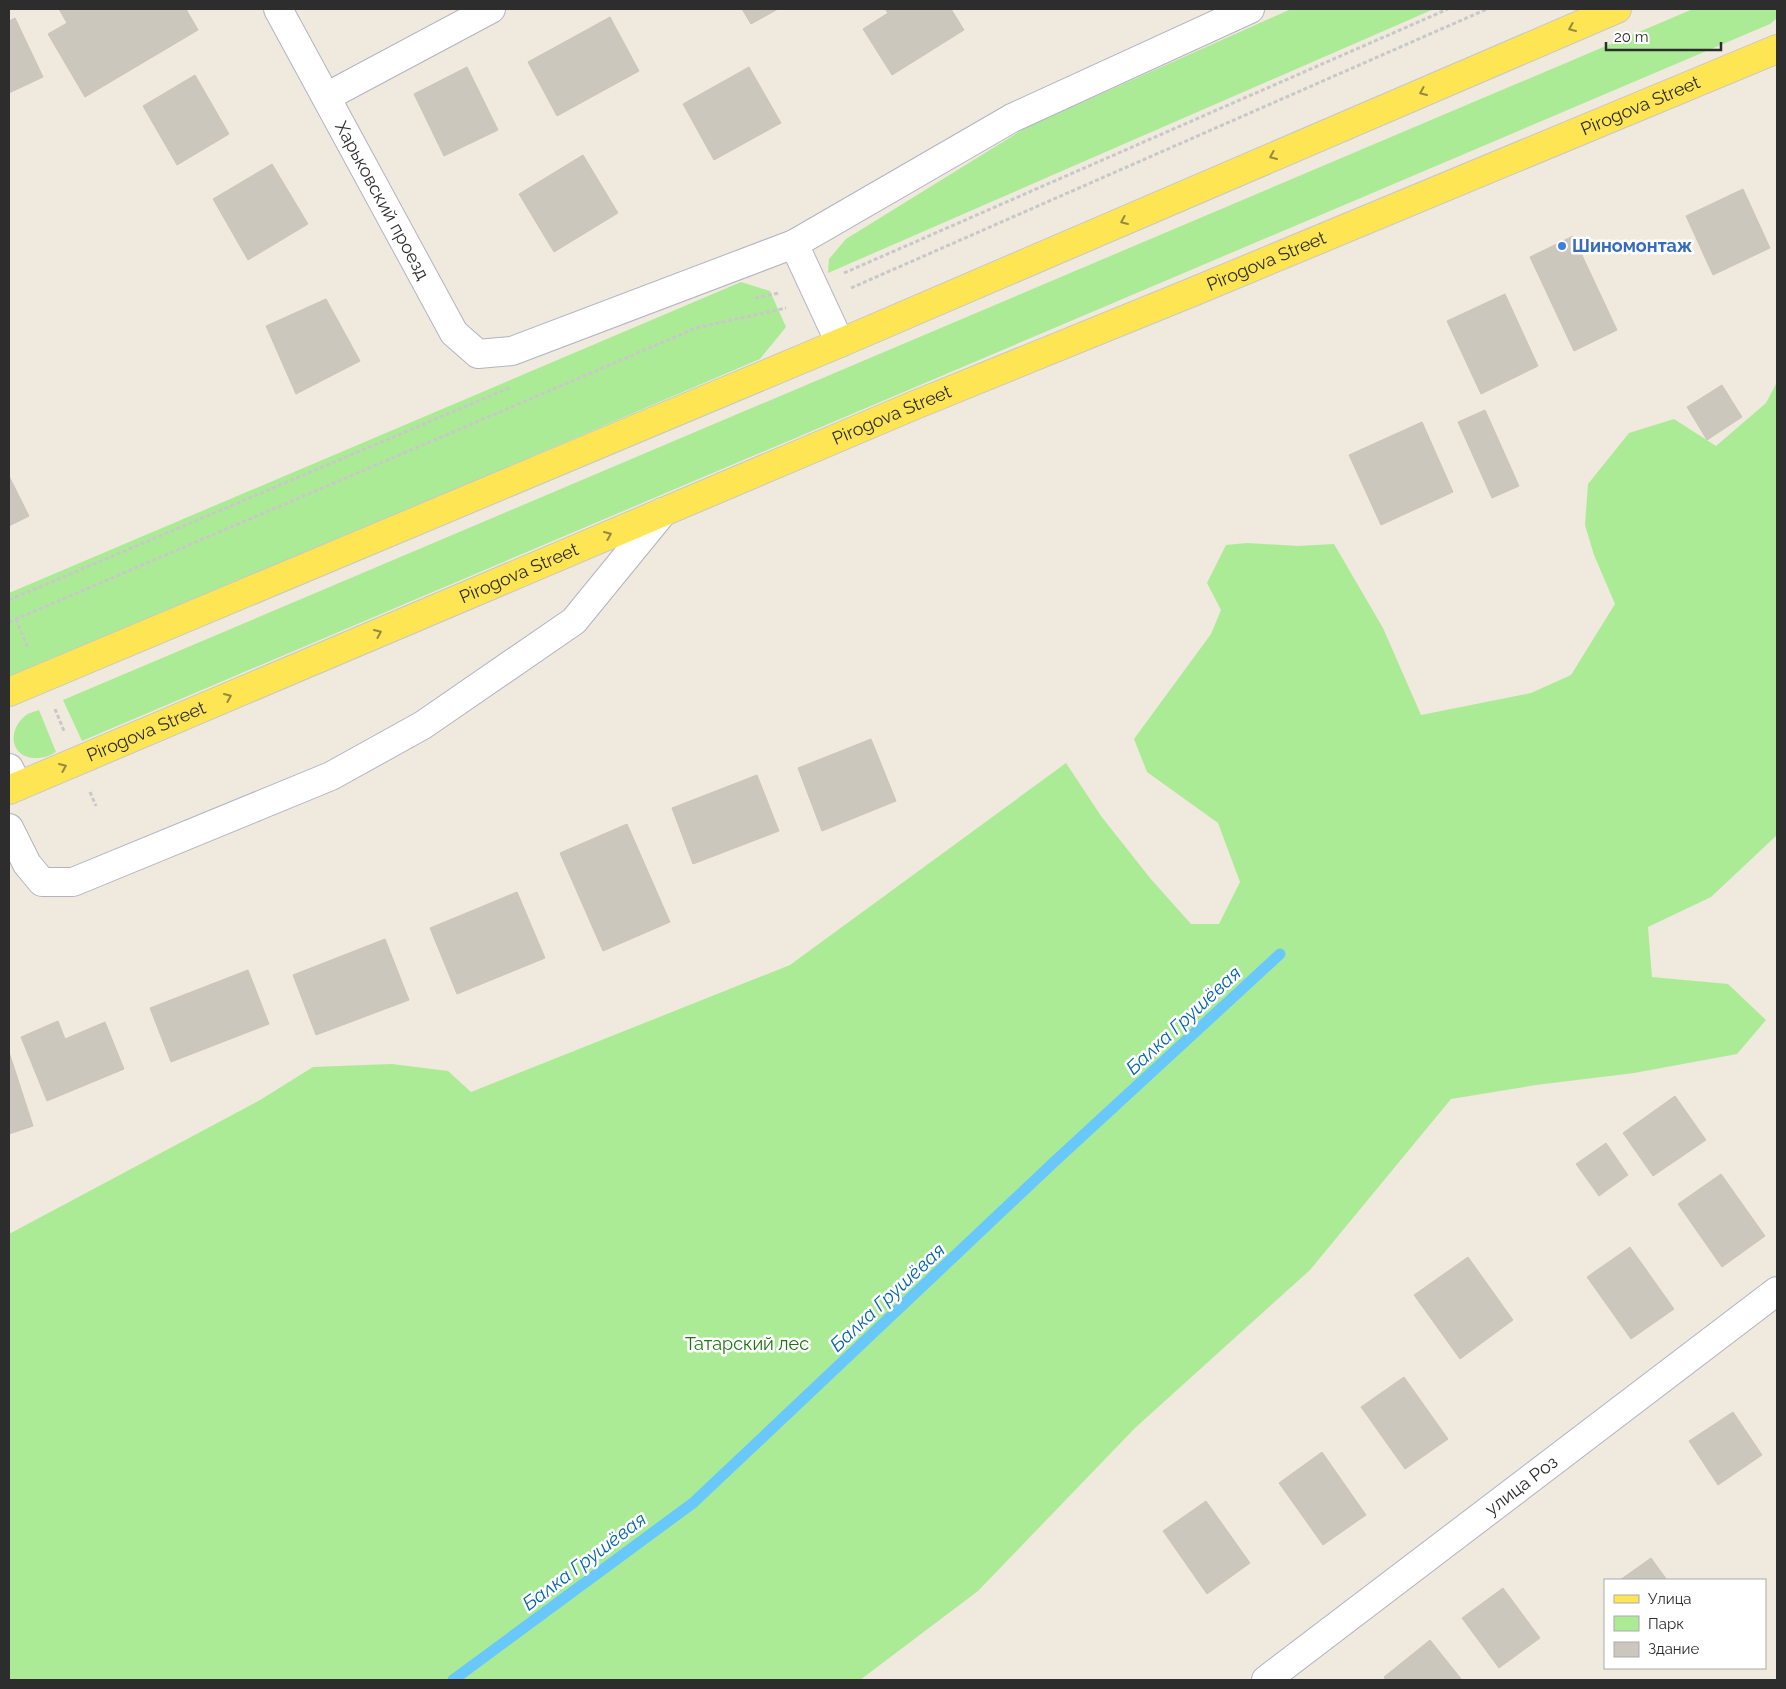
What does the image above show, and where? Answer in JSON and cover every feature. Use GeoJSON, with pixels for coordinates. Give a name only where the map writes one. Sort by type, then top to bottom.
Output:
{"type":"FeatureCollection","features":[{"type":"Feature","properties":{"kind":"main road"},"geometry":{"type":"LineString","coordinates":[[9,692],[840,342],[1617,9]]}},
{"type":"Feature","properties":{"kind":"main road","name":"Pirogova Street"},"geometry":{"type":"LineString","coordinates":[[12,782],[77,761],[924,401],[1222,280],[1777,49]]}},
{"type":"Feature","properties":{"kind":"street","name":"Харьковский проезд"},"geometry":{"type":"LineString","coordinates":[[278,9],[454,333],[478,354],[512,351],[794,244],[1012,118],[1220,15],[1250,9]]}},
{"type":"Feature","properties":{"kind":"street"},"geometry":{"type":"LineString","coordinates":[[326,98],[491,9]]}},
{"type":"Feature","properties":{"kind":"street"},"geometry":{"type":"LineString","coordinates":[[794,244],[840,342]]}},
{"type":"Feature","properties":{"kind":"street"},"geometry":{"type":"LineString","coordinates":[[9,828],[27,864],[42,882],[73,882],[331,776],[423,725],[574,620],[663,512]]}},
{"type":"Feature","properties":{"kind":"street","name":"улица Роз"},"geometry":{"type":"LineString","coordinates":[[1266,1680],[1777,1291]]}},
{"type":"Feature","properties":{"kind":"path"},"geometry":{"type":"LineString","coordinates":[[9,622],[696,328],[822,301],[1487,9]]}},
{"type":"Feature","properties":{"kind":"path"},"geometry":{"type":"LineString","coordinates":[[16,619],[96,806]]}},
{"type":"Feature","properties":{"kind":"green space"},"geometry":{"type":"Polygon","coordinates":[[[1291,9],[1434,9],[828,273],[829,259],[846,239],[1027,127],[1291,9]]]}},
{"type":"Feature","properties":{"kind":"green space"},"geometry":{"type":"Polygon","coordinates":[[[1693,9],[1777,9],[1777,18],[1770,24],[82,741],[63,700],[1693,9]]]}},
{"type":"Feature","properties":{"kind":"green space"},"geometry":{"type":"Polygon","coordinates":[[[741,282],[770,291],[786,327],[760,359],[9,680],[9,593],[741,282]]]}},
{"type":"Feature","properties":{"kind":"green space","name":"Татарский лес"},"geometry":{"type":"Polygon","coordinates":[[[1777,382],[1777,835],[1711,897],[1648,927],[1652,977],[1728,984],[1766,1020],[1737,1054],[1634,1073],[1536,1085],[1451,1099],[1310,1270],[1135,1428],[978,1591],[860,1680],[9,1680],[9,1234],[260,1100],[313,1067],[392,1064],[448,1071],[471,1092],[790,965],[1066,763],[1101,816],[1150,878],[1191,924],[1219,924],[1240,882],[1218,823],[1147,772],[1134,739],[1211,634],[1221,610],[1207,583],[1226,545],[1247,543],[1298,546],[1334,544],[1383,628],[1421,715],[1531,693],[1571,675],[1615,604],[1594,555],[1585,525],[1588,484],[1629,433],[1674,419],[1716,446],[1766,403],[1777,382]]]}},
{"type":"Feature","properties":{"kind":"green space"},"geometry":{"type":"Polygon","coordinates":[[[39,710],[56,752],[38,758],[29,757],[22,754],[14,743],[15,729],[25,716],[39,710]]]}},
{"type":"Feature","properties":{"kind":"building"},"geometry":{"type":"Polygon","coordinates":[[[59,9],[186,9],[198,30],[85,97],[48,34],[67,23],[59,9]]]}},
{"type":"Feature","properties":{"kind":"building"},"geometry":{"type":"Polygon","coordinates":[[[742,9],[778,9],[751,24],[742,9]]]}},
{"type":"Feature","properties":{"kind":"building"},"geometry":{"type":"Polygon","coordinates":[[[885,9],[951,9],[964,30],[892,75],[863,29],[888,13],[885,9]]]}},
{"type":"Feature","properties":{"kind":"building"},"geometry":{"type":"Polygon","coordinates":[[[610,17],[639,71],[557,116],[528,62],[610,17]]]}},
{"type":"Feature","properties":{"kind":"building"},"geometry":{"type":"Polygon","coordinates":[[[15,18],[43,77],[9,93],[9,21],[15,18]]]}},
{"type":"Feature","properties":{"kind":"building"},"geometry":{"type":"Polygon","coordinates":[[[467,67],[498,130],[444,156],[414,94],[467,67]]]}},
{"type":"Feature","properties":{"kind":"building"},"geometry":{"type":"Polygon","coordinates":[[[749,67],[781,123],[714,160],[683,104],[749,67]]]}},
{"type":"Feature","properties":{"kind":"building"},"geometry":{"type":"Polygon","coordinates":[[[195,75],[229,134],[177,165],[143,106],[195,75]]]}},
{"type":"Feature","properties":{"kind":"building"},"geometry":{"type":"Polygon","coordinates":[[[583,155],[618,213],[554,252],[519,194],[583,155]]]}},
{"type":"Feature","properties":{"kind":"building"},"geometry":{"type":"Polygon","coordinates":[[[272,164],[308,224],[248,260],[213,199],[272,164]]]}},
{"type":"Feature","properties":{"kind":"building"},"geometry":{"type":"Polygon","coordinates":[[[1743,189],[1770,248],[1713,275],[1686,216],[1743,189]]]}},
{"type":"Feature","properties":{"kind":"building"},"geometry":{"type":"Polygon","coordinates":[[[1573,236],[1617,330],[1574,351],[1530,257],[1573,236]]]}},
{"type":"Feature","properties":{"kind":"building"},"geometry":{"type":"Polygon","coordinates":[[[1505,294],[1538,366],[1481,394],[1447,321],[1505,294]]]}},
{"type":"Feature","properties":{"kind":"building"},"geometry":{"type":"Polygon","coordinates":[[[326,299],[360,361],[296,394],[266,326],[326,299]]]}},
{"type":"Feature","properties":{"kind":"building"},"geometry":{"type":"Polygon","coordinates":[[[1722,385],[1742,417],[1707,440],[1687,407],[1722,385]]]}},
{"type":"Feature","properties":{"kind":"building"},"geometry":{"type":"Polygon","coordinates":[[[1485,410],[1519,486],[1492,498],[1458,422],[1485,410]]]}},
{"type":"Feature","properties":{"kind":"building"},"geometry":{"type":"Polygon","coordinates":[[[1422,422],[1453,492],[1381,525],[1349,455],[1422,422]]]}},
{"type":"Feature","properties":{"kind":"building"},"geometry":{"type":"Polygon","coordinates":[[[9,476],[29,516],[9,526],[9,476]]]}},
{"type":"Feature","properties":{"kind":"building"},"geometry":{"type":"Polygon","coordinates":[[[871,739],[896,801],[822,831],[798,768],[871,739]]]}},
{"type":"Feature","properties":{"kind":"building"},"geometry":{"type":"Polygon","coordinates":[[[757,775],[779,831],[693,864],[672,808],[757,775]]]}},
{"type":"Feature","properties":{"kind":"building"},"geometry":{"type":"Polygon","coordinates":[[[627,824],[670,922],[603,951],[560,853],[627,824]]]}},
{"type":"Feature","properties":{"kind":"building"},"geometry":{"type":"Polygon","coordinates":[[[517,892],[545,958],[457,994],[430,928],[517,892]]]}},
{"type":"Feature","properties":{"kind":"building"},"geometry":{"type":"Polygon","coordinates":[[[385,939],[409,1000],[316,1035],[293,975],[385,939]]]}},
{"type":"Feature","properties":{"kind":"building"},"geometry":{"type":"Polygon","coordinates":[[[248,970],[269,1024],[171,1062],[150,1008],[248,970]]]}},
{"type":"Feature","properties":{"kind":"building"},"geometry":{"type":"Polygon","coordinates":[[[58,1021],[65,1039],[105,1022],[124,1069],[47,1101],[21,1037],[58,1021]]]}},
{"type":"Feature","properties":{"kind":"building"},"geometry":{"type":"Polygon","coordinates":[[[9,1052],[33,1126],[9,1134],[9,1052]]]}},
{"type":"Feature","properties":{"kind":"building"},"geometry":{"type":"Polygon","coordinates":[[[1675,1096],[1706,1140],[1653,1176],[1623,1133],[1675,1096]]]}},
{"type":"Feature","properties":{"kind":"building"},"geometry":{"type":"Polygon","coordinates":[[[1606,1143],[1628,1175],[1599,1196],[1576,1164],[1606,1143]]]}},
{"type":"Feature","properties":{"kind":"building"},"geometry":{"type":"Polygon","coordinates":[[[1721,1174],[1765,1236],[1722,1267],[1678,1204],[1721,1174]]]}},
{"type":"Feature","properties":{"kind":"building"},"geometry":{"type":"Polygon","coordinates":[[[1630,1247],[1674,1309],[1631,1339],[1587,1277],[1630,1247]]]}},
{"type":"Feature","properties":{"kind":"building"},"geometry":{"type":"Polygon","coordinates":[[[1468,1257],[1513,1320],[1460,1359],[1414,1295],[1468,1257]]]}},
{"type":"Feature","properties":{"kind":"building"},"geometry":{"type":"Polygon","coordinates":[[[1404,1377],[1448,1439],[1405,1469],[1361,1407],[1404,1377]]]}},
{"type":"Feature","properties":{"kind":"building"},"geometry":{"type":"Polygon","coordinates":[[[1733,1412],[1762,1455],[1718,1485],[1689,1441],[1733,1412]]]}},
{"type":"Feature","properties":{"kind":"building"},"geometry":{"type":"Polygon","coordinates":[[[1322,1452],[1366,1515],[1323,1545],[1279,1483],[1322,1452]]]}},
{"type":"Feature","properties":{"kind":"building"},"geometry":{"type":"Polygon","coordinates":[[[1206,1501],[1250,1563],[1207,1594],[1163,1531],[1206,1501]]]}},
{"type":"Feature","properties":{"kind":"building"},"geometry":{"type":"Polygon","coordinates":[[[1651,1558],[1666,1579],[1621,1579],[1651,1558]]]}},
{"type":"Feature","properties":{"kind":"building"},"geometry":{"type":"Polygon","coordinates":[[[1503,1588],[1540,1638],[1499,1668],[1462,1618],[1503,1588]]]}},
{"type":"Feature","properties":{"kind":"building"},"geometry":{"type":"Polygon","coordinates":[[[1430,1640],[1462,1680],[1386,1680],[1384,1677],[1430,1640]]]}},
{"type":"Feature","properties":{"kind":"waterway","name":"Балка Грушёвая"},"geometry":{"type":"LineString","coordinates":[[453,1680],[693,1503],[1053,1163],[1280,954]]}},
{"type":"Feature","properties":{"kind":"place","name":"Шиномонтаж"},"geometry":{"type":"Point","coordinates":[1562,246]}}]}
